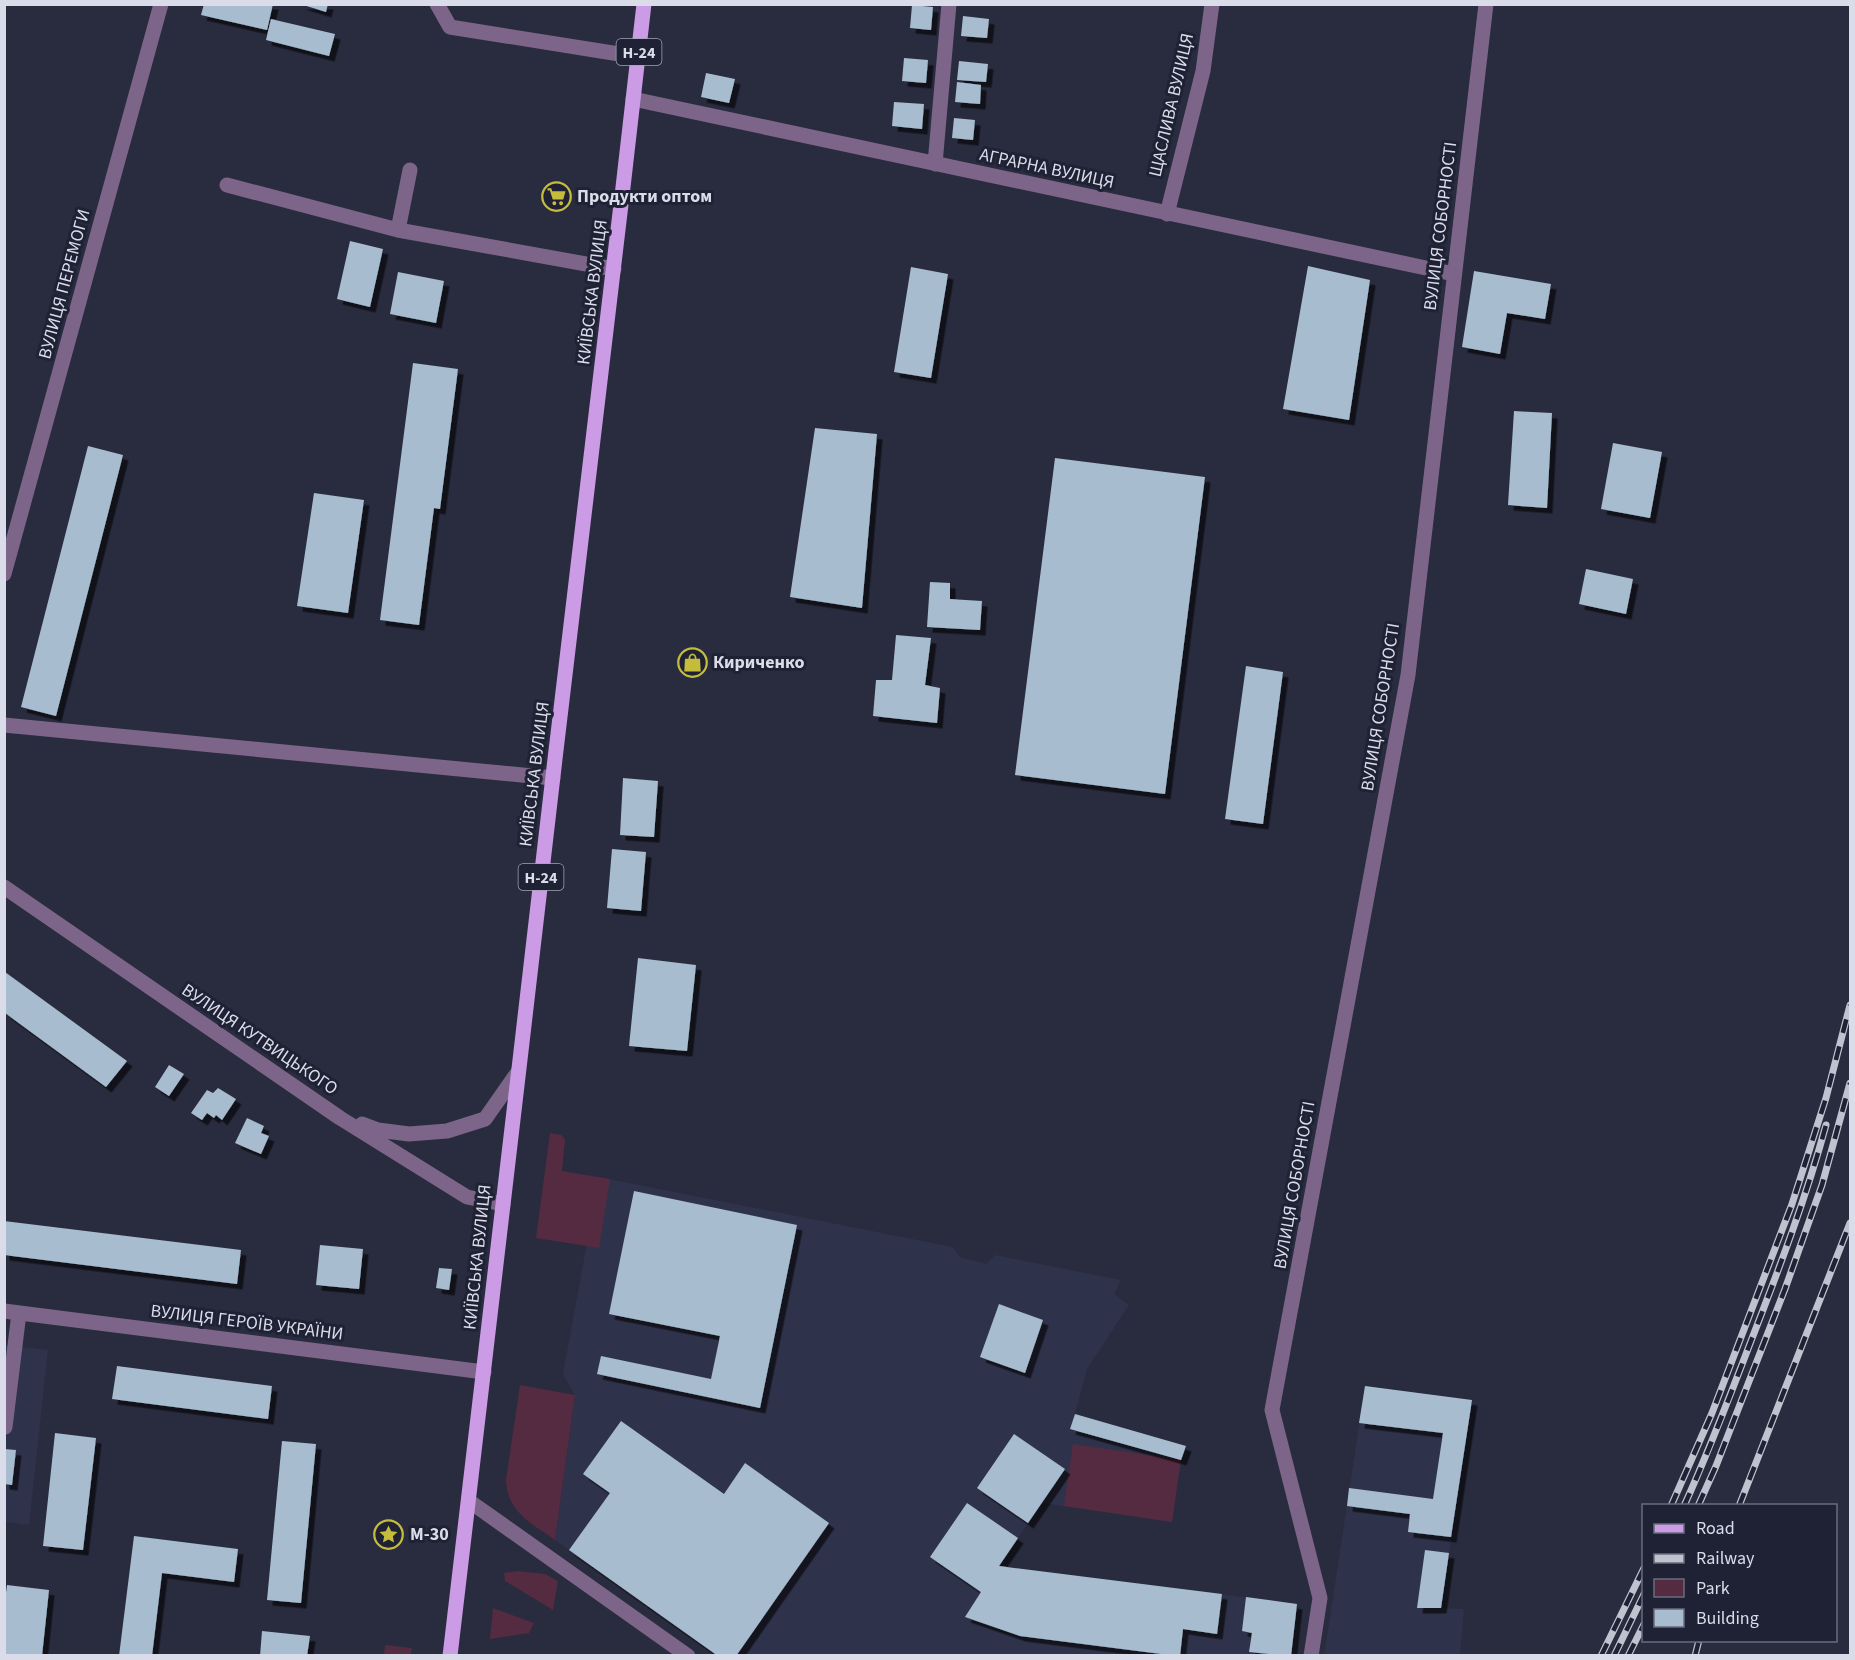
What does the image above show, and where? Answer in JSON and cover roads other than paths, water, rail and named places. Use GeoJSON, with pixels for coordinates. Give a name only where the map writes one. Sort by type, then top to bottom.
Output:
{"type":"FeatureCollection","features":[{"type":"Feature","properties":{"kind":"main road","name":"КИЇВСЬКА ВУЛИЦЯ"},"geometry":{"type":"LineString","coordinates":[[450,1656],[644,4]]}},
{"type":"Feature","properties":{"kind":"street","name":"ВУЛИЦЯ ПЕРЕМОГИ"},"geometry":{"type":"LineString","coordinates":[[4,574],[161,4]]}},
{"type":"Feature","properties":{"kind":"street"},"geometry":{"type":"LineString","coordinates":[[437,4],[450,27],[638,57]]}},
{"type":"Feature","properties":{"kind":"street"},"geometry":{"type":"LineString","coordinates":[[934,164],[949,4]]}},
{"type":"Feature","properties":{"kind":"street","name":"ЩАСЛИВА ВУЛИЦЯ"},"geometry":{"type":"LineString","coordinates":[[1167,213],[1203,71],[1212,4]]}},
{"type":"Feature","properties":{"kind":"street","name":"ВУЛИЦЯ СОБОРНОСТІ"},"geometry":{"type":"LineString","coordinates":[[1311,1656],[1320,1598],[1272,1410],[1408,675],[1486,4]]}},
{"type":"Feature","properties":{"kind":"street","name":"АГРАРНА ВУЛИЦЯ"},"geometry":{"type":"LineString","coordinates":[[633,99],[1454,274]]}},
{"type":"Feature","properties":{"kind":"street"},"geometry":{"type":"LineString","coordinates":[[398,230],[410,170]]}},
{"type":"Feature","properties":{"kind":"street"},"geometry":{"type":"LineString","coordinates":[[227,185],[398,230],[614,269]]}},
{"type":"Feature","properties":{"kind":"street"},"geometry":{"type":"LineString","coordinates":[[4,725],[553,778]]}},
{"type":"Feature","properties":{"kind":"street","name":"ВУЛИЦЯ КУТВИЦЬКОГО"},"geometry":{"type":"LineString","coordinates":[[4,887],[340,1118],[467,1197],[502,1204]]}},
{"type":"Feature","properties":{"kind":"street"},"geometry":{"type":"LineString","coordinates":[[340,1118],[378,1130],[409,1134],[447,1131],[485,1119],[518,1072]]}},
{"type":"Feature","properties":{"kind":"street"},"geometry":{"type":"LineString","coordinates":[[5,1427],[12,1312]]}},
{"type":"Feature","properties":{"kind":"street","name":"ВУЛИЦЯ ГЕРОЇВ УКРАЇНИ"},"geometry":{"type":"LineString","coordinates":[[12,1312],[484,1372]]}},
{"type":"Feature","properties":{"kind":"street"},"geometry":{"type":"LineString","coordinates":[[469,1501],[683,1654]]}},
{"type":"Feature","properties":{"kind":"railway"},"geometry":{"type":"LineString","coordinates":[[1672,1504],[1712,1413],[1792,1204],[1826,1098],[1850,1005]]}},
{"type":"Feature","properties":{"kind":"railway"},"geometry":{"type":"LineString","coordinates":[[1699,1504],[1785,1289],[1822,1185],[1850,1083]]}},
{"type":"Feature","properties":{"kind":"railway"},"geometry":{"type":"LineString","coordinates":[[1685,1504],[1719,1424],[1782,1260],[1826,1125]]}},
{"type":"Feature","properties":{"kind":"railway"},"geometry":{"type":"LineString","coordinates":[[1740,1504],[1850,1223]]}},
{"type":"Feature","properties":{"kind":"railway"},"geometry":{"type":"LineString","coordinates":[[1601,1656],[1642,1572]]}},
{"type":"Feature","properties":{"kind":"railway"},"geometry":{"type":"LineString","coordinates":[[1614,1656],[1642,1598]]}},
{"type":"Feature","properties":{"kind":"railway"},"geometry":{"type":"LineString","coordinates":[[1628,1656],[1642,1628]]}},
{"type":"Feature","properties":{"kind":"railway"},"geometry":{"type":"LineString","coordinates":[[1695,1656],[1698,1642]]}},
{"type":"Feature","properties":{"kind":"place","name":"Продукти оптом"},"geometry":{"type":"Point","coordinates":[556,196]}},
{"type":"Feature","properties":{"kind":"place","name":"Кириченко"},"geometry":{"type":"Point","coordinates":[692,662]}},
{"type":"Feature","properties":{"kind":"place","name":"М-30"},"geometry":{"type":"Point","coordinates":[389,1534]}}]}
